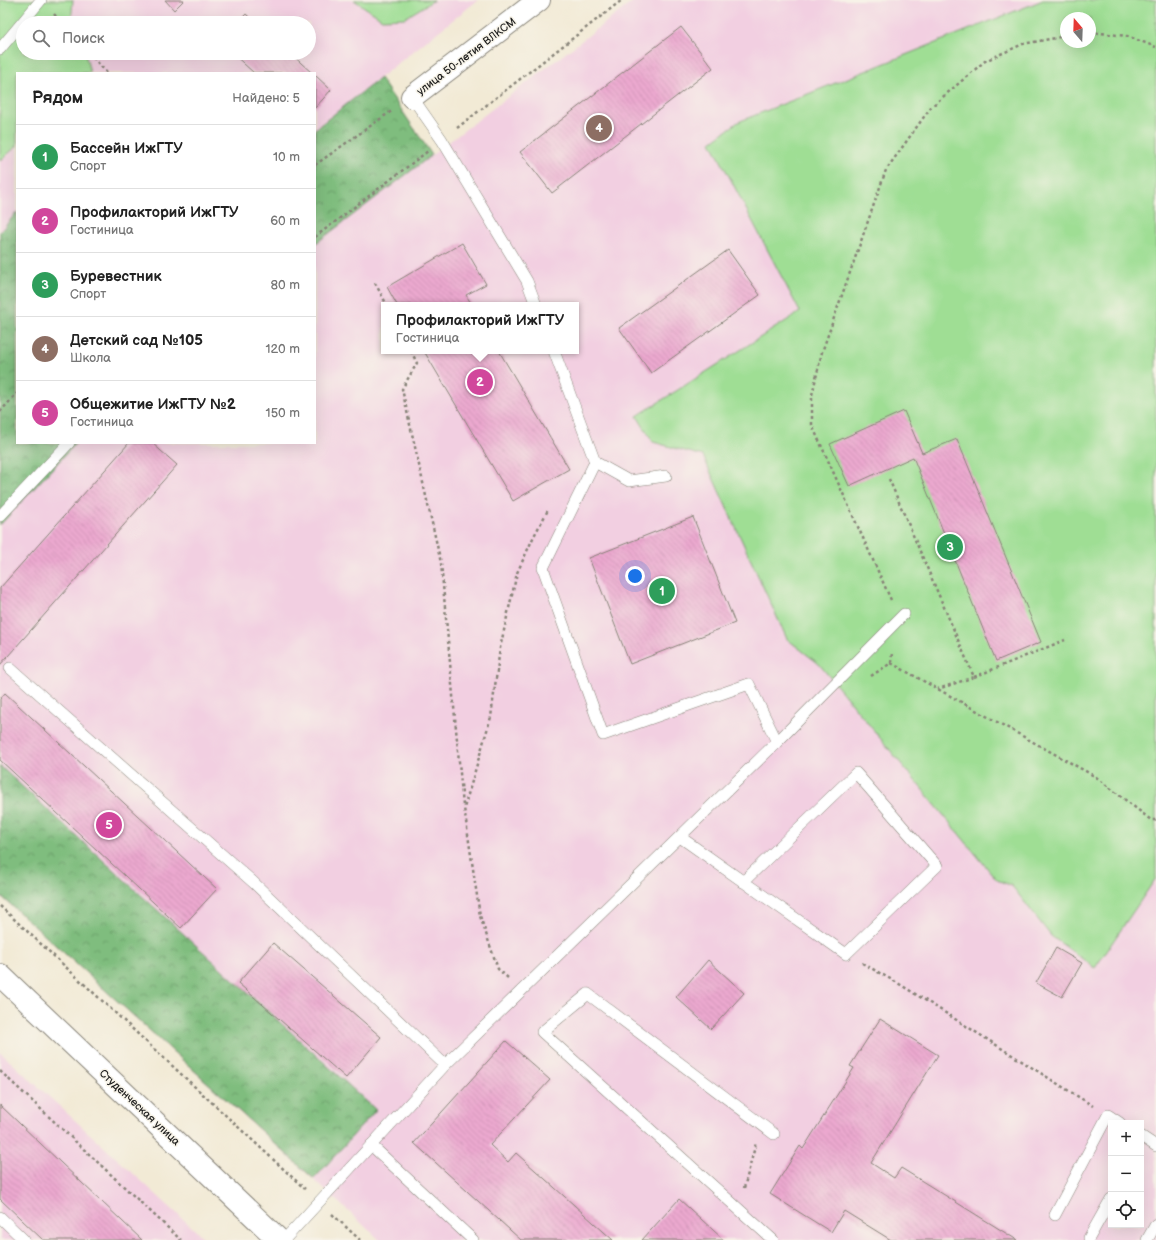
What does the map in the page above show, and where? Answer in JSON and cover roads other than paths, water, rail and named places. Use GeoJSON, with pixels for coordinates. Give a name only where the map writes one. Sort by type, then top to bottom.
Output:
{"type":"FeatureCollection","features":[{"type":"Feature","properties":{"kind":"street","name":"улица 50-летия ВЛКСМ"},"geometry":{"type":"LineString","coordinates":[[412,97],[539,0]]}},
{"type":"Feature","properties":{"kind":"street","name":"Студенческая улица"},"geometry":{"type":"LineString","coordinates":[[0,975],[280,1240]]}},
{"type":"Feature","properties":{"kind":"lane"},"geometry":{"type":"LineString","coordinates":[[28,16],[41,0]]}},
{"type":"Feature","properties":{"kind":"lane"},"geometry":{"type":"LineString","coordinates":[[0,49],[16,30]]}},
{"type":"Feature","properties":{"kind":"lane"},"geometry":{"type":"LineString","coordinates":[[412,97],[442,140],[527,281],[535,302]]}},
{"type":"Feature","properties":{"kind":"lane"},"geometry":{"type":"LineString","coordinates":[[555,354],[595,462],[629,481],[666,476]]}},
{"type":"Feature","properties":{"kind":"lane"},"geometry":{"type":"LineString","coordinates":[[0,516],[68,444]]}},
{"type":"Feature","properties":{"kind":"lane"},"geometry":{"type":"LineString","coordinates":[[595,462],[543,568],[603,735],[749,684],[777,742]]}},
{"type":"Feature","properties":{"kind":"lane"},"geometry":{"type":"LineString","coordinates":[[284,1240],[445,1065],[777,742],[904,614]]}},
{"type":"Feature","properties":{"kind":"lane"},"geometry":{"type":"LineString","coordinates":[[10,668],[253,882],[445,1065]]}},
{"type":"Feature","properties":{"kind":"lane"},"geometry":{"type":"LineString","coordinates":[[680,837],[743,882],[846,954],[937,866],[856,773],[743,882]]}},
{"type":"Feature","properties":{"kind":"lane"},"geometry":{"type":"LineString","coordinates":[[766,1238],[738,1210],[542,1032],[588,994],[774,1134]]}},
{"type":"Feature","properties":{"kind":"lane"},"geometry":{"type":"LineString","coordinates":[[1055,1215],[1108,1115],[1116,1120]]}},
{"type":"Feature","properties":{"kind":"lane"},"geometry":{"type":"LineString","coordinates":[[1144,1142],[1156,1146]]}},
{"type":"Feature","properties":{"kind":"lane"},"geometry":{"type":"LineString","coordinates":[[371,1145],[473,1240]]}},
{"type":"Feature","properties":{"kind":"lane"},"geometry":{"type":"LineString","coordinates":[[1089,1238],[1108,1204]]}},
{"type":"Feature","properties":{"kind":"lane"},"geometry":{"type":"LineString","coordinates":[[0,1217],[24,1240]]}},
{"type":"Feature","properties":{"kind":"lane"},"geometry":{"type":"LineString","coordinates":[[1147,1240],[1156,1224]]}},
{"type":"Feature","properties":{"kind":"place","name":"Детский сад №105"},"geometry":{"type":"Point","coordinates":[599,128]}},
{"type":"Feature","properties":{"kind":"place","name":"Профилакторий ИжГТУ"},"geometry":{"type":"Point","coordinates":[480,382]}},
{"type":"Feature","properties":{"kind":"place","name":"Буревестник"},"geometry":{"type":"Point","coordinates":[950,547]}},
{"type":"Feature","properties":{"kind":"place","name":"Бассейн ИжГТУ"},"geometry":{"type":"Point","coordinates":[662,591]}},
{"type":"Feature","properties":{"kind":"place","name":"Общежитие ИжГТУ №2"},"geometry":{"type":"Point","coordinates":[109,825]}}]}
